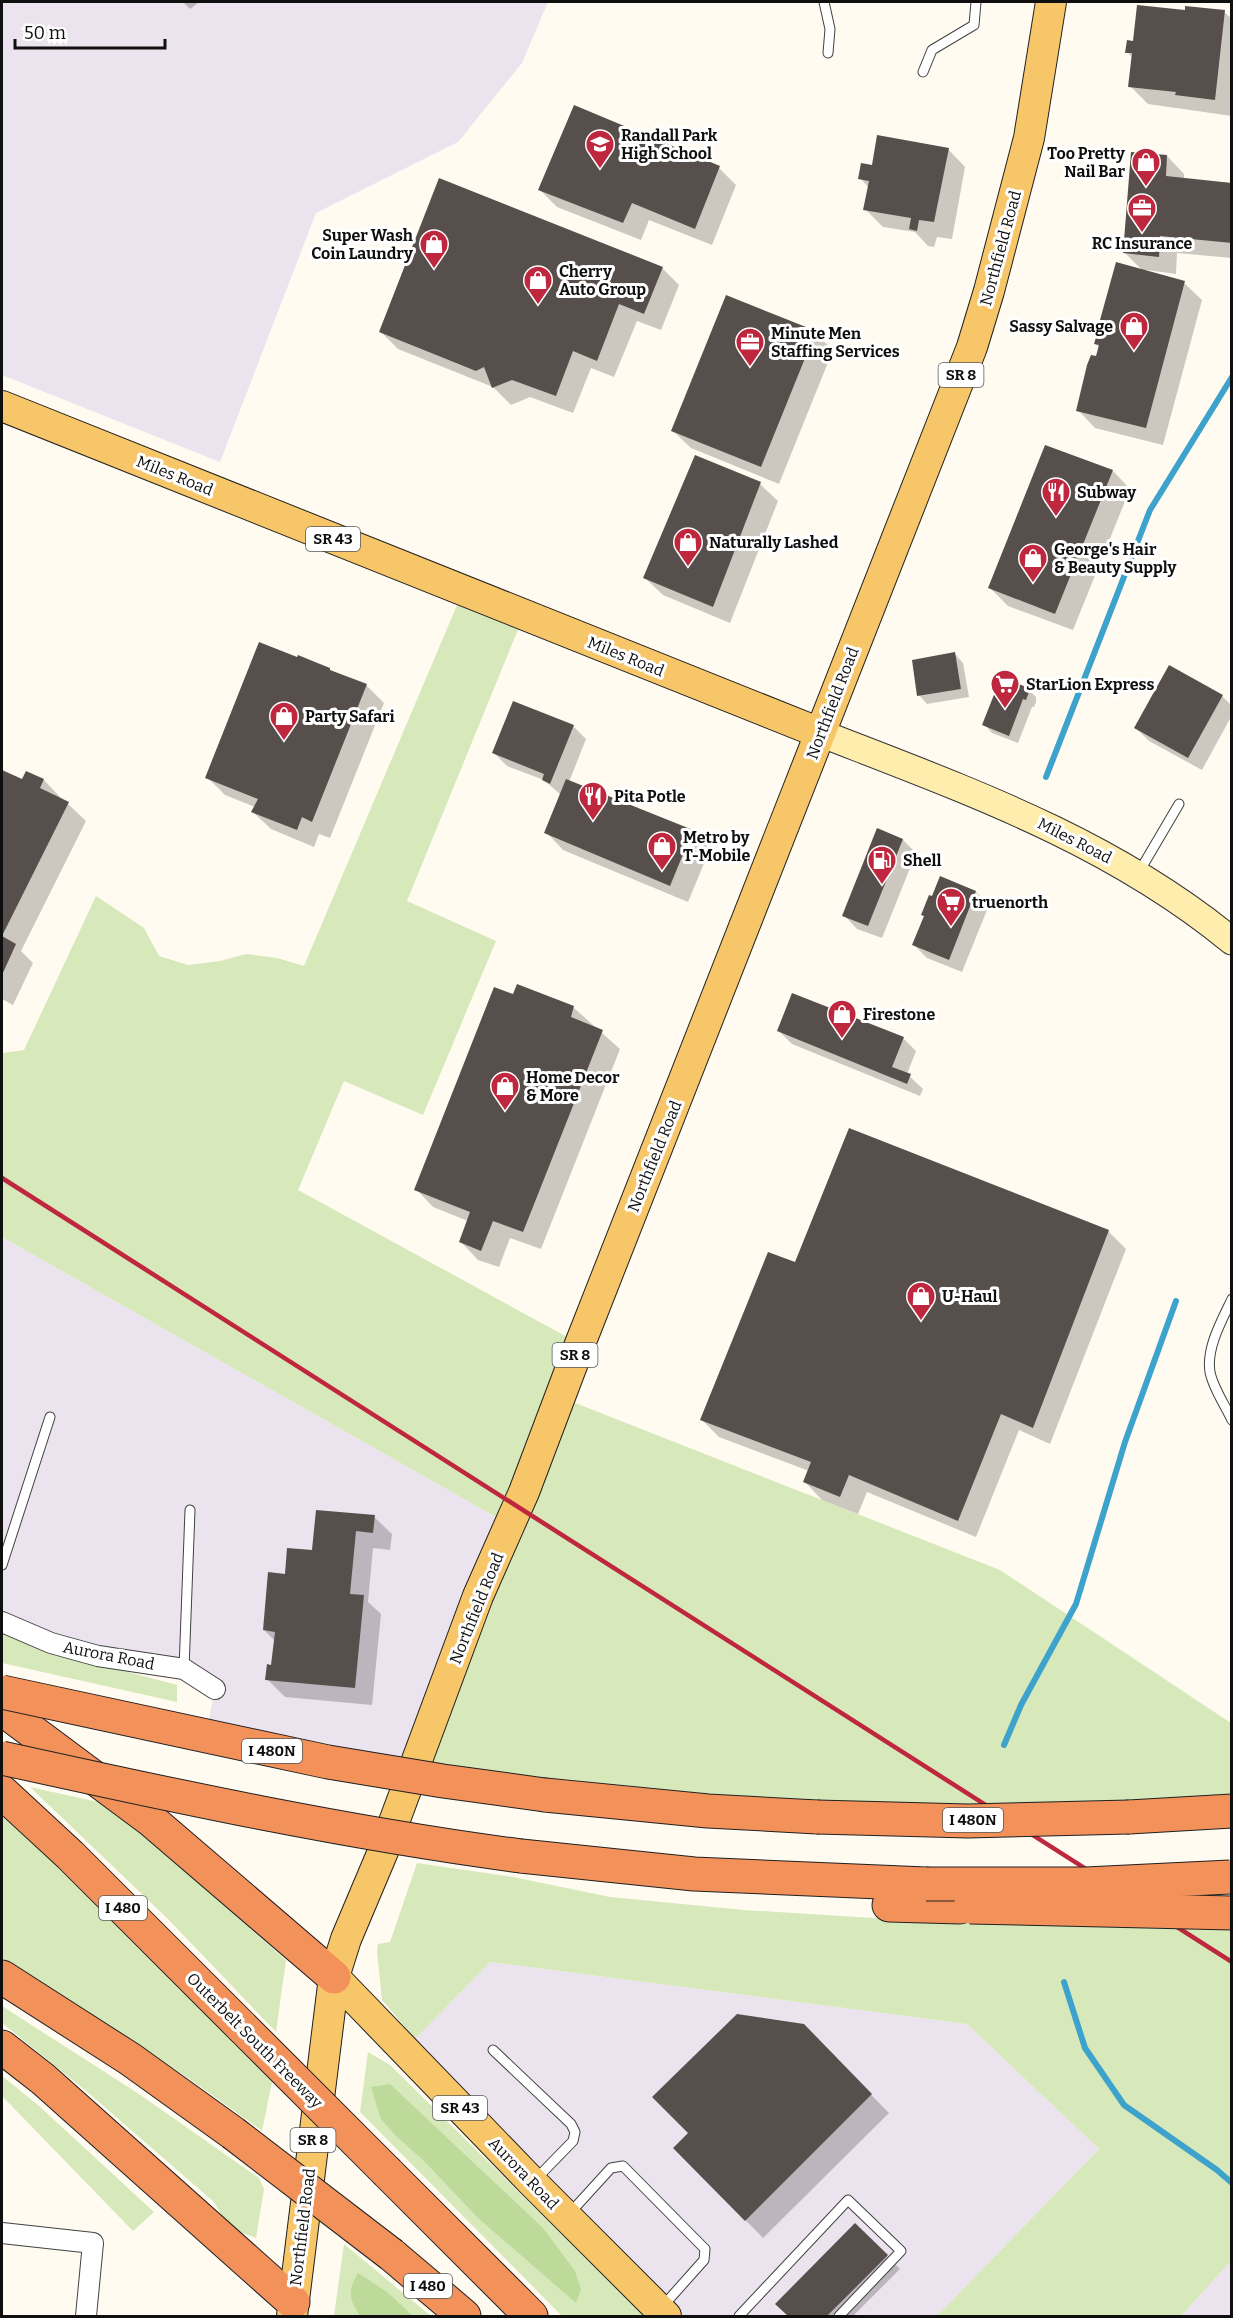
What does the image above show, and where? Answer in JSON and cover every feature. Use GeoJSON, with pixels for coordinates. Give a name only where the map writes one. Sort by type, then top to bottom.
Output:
{"type":"FeatureCollection","features":[{"type":"Feature","properties":{"kind":"highway","name":"I 480N"},"geometry":{"type":"LineString","coordinates":[[2,1692],[339,1764],[545,1795],[687,1809],[817,1817],[968,1821],[1129,1817],[1232,1811]]}},
{"type":"Feature","properties":{"kind":"highway"},"geometry":{"type":"LineString","coordinates":[[2,1709],[151,1820],[334,1977]]}},
{"type":"Feature","properties":{"kind":"highway"},"geometry":{"type":"LineString","coordinates":[[2,1758],[303,1822],[461,1848],[626,1868],[798,1880],[926,1884],[1076,1884],[1231,1877]]}},
{"type":"Feature","properties":{"kind":"highway","name":"Outerbelt South Freeway"},"geometry":{"type":"LineString","coordinates":[[2,1792],[70,1855],[531,2316]]}},
{"type":"Feature","properties":{"kind":"highway"},"geometry":{"type":"LineString","coordinates":[[798,1880],[891,1905],[1232,1913]]}},
{"type":"Feature","properties":{"kind":"highway","name":"I 480"},"geometry":{"type":"LineString","coordinates":[[2,1977],[130,2059],[233,2133],[392,2255],[464,2316]]}},
{"type":"Feature","properties":{"kind":"highway"},"geometry":{"type":"LineString","coordinates":[[2,2047],[43,2079],[298,2312]]}},
{"type":"Feature","properties":{"kind":"main road","name":"Northfield Road"},"geometry":{"type":"LineString","coordinates":[[298,2312],[334,1977],[346,1939],[384,1849],[478,1596],[524,1492],[972,347],[1029,138],[1051,2]]}},
{"type":"Feature","properties":{"kind":"main road","name":"Miles Road"},"geometry":{"type":"LineString","coordinates":[[2,406],[1034,819],[1100,852],[1137,874],[1192,910],[1232,941]]}},
{"type":"Feature","properties":{"kind":"main road","name":"Aurora Road"},"geometry":{"type":"LineString","coordinates":[[334,1977],[566,2217],[663,2313]]}},
{"type":"Feature","properties":{"kind":"street","name":"Aurora Road"},"geometry":{"type":"LineString","coordinates":[[2,1622],[51,1643],[98,1656],[184,1669],[215,1689]]}},
{"type":"Feature","properties":{"kind":"street"},"geometry":{"type":"LineString","coordinates":[[2,2233],[93,2243],[86,2316]]}},
{"type":"Feature","properties":{"kind":"lane"},"geometry":{"type":"LineString","coordinates":[[824,2],[830,29],[828,53]]}},
{"type":"Feature","properties":{"kind":"lane"},"geometry":{"type":"LineString","coordinates":[[923,72],[932,50],[974,25],[976,2]]}},
{"type":"Feature","properties":{"kind":"lane"},"geometry":{"type":"LineString","coordinates":[[1137,874],[1179,804]]}},
{"type":"Feature","properties":{"kind":"lane"},"geometry":{"type":"LineString","coordinates":[[1232,1299],[1216,1334],[1209,1361],[1210,1374],[1232,1420]]}},
{"type":"Feature","properties":{"kind":"lane"},"geometry":{"type":"LineString","coordinates":[[2,1565],[50,1417]]}},
{"type":"Feature","properties":{"kind":"lane"},"geometry":{"type":"LineString","coordinates":[[184,1669],[190,1510]]}},
{"type":"Feature","properties":{"kind":"lane"},"geometry":{"type":"LineString","coordinates":[[493,2050],[571,2124],[575,2132],[573,2141],[533,2182]]}},
{"type":"Feature","properties":{"kind":"lane"},"geometry":{"type":"LineString","coordinates":[[566,2217],[611,2168],[623,2166],[705,2249],[704,2260],[663,2313]]}},
{"type":"Feature","properties":{"kind":"lane"},"geometry":{"type":"LineString","coordinates":[[739,2316],[848,2200],[901,2251],[839,2316]]}},
{"type":"Feature","properties":{"kind":"shaded area"},"geometry":{"type":"Polygon","coordinates":[[[2,2],[548,2],[522,63],[458,142],[316,213],[220,462],[2,375],[2,2]]]}},
{"type":"Feature","properties":{"kind":"shaded area"},"geometry":{"type":"Polygon","coordinates":[[[2,1237],[510,1525],[408,1783],[205,1737],[215,1689],[2,1622],[2,1237]]]}},
{"type":"Feature","properties":{"kind":"shaded area"},"geometry":{"type":"Polygon","coordinates":[[[490,1962],[967,2024],[1099,2149],[937,2316],[666,2316],[404,2050],[490,1962]]]}},
{"type":"Feature","properties":{"kind":"shaded area"},"geometry":{"type":"Polygon","coordinates":[[[1231,2261],[1231,2316],[1181,2316],[1231,2261]]]}},
{"type":"Feature","properties":{"kind":"green space"},"geometry":{"type":"Polygon","coordinates":[[[463,591],[524,615],[407,901],[496,941],[423,1115],[344,1081],[298,1190],[580,1344],[560,1397],[1000,1570],[1231,1723],[1231,1811],[1129,1817],[408,1783],[510,1525],[2,1237],[2,1053],[24,1050],[96,896],[144,928],[159,956],[188,965],[220,961],[246,954],[277,958],[304,966],[463,591]]]}},
{"type":"Feature","properties":{"kind":"green space"},"geometry":{"type":"Polygon","coordinates":[[[2,1631],[56,1653],[177,1685],[177,1702],[2,1663],[2,1631]]]}},
{"type":"Feature","properties":{"kind":"green space"},"geometry":{"type":"Polygon","coordinates":[[[30,1787],[107,1804],[286,1960],[276,2032],[168,1919],[30,1787]]]}},
{"type":"Feature","properties":{"kind":"green space"},"geometry":{"type":"Polygon","coordinates":[[[2,1812],[51,1858],[272,2082],[262,2131],[134,2042],[2,1958],[2,1812]]]}},
{"type":"Feature","properties":{"kind":"green space"},"geometry":{"type":"Polygon","coordinates":[[[417,1863],[513,1877],[610,1897],[744,1910],[889,1919],[1231,1913],[1231,2261],[1181,2316],[937,2316],[1099,2149],[967,2024],[490,1962],[415,2039],[382,2000],[377,1952],[378,1944],[390,1942],[417,1863]]]}},
{"type":"Feature","properties":{"kind":"green space"},"geometry":{"type":"Polygon","coordinates":[[[2,2006],[139,2094],[259,2178],[264,2189],[256,2238],[229,2228],[214,2202],[85,2090],[2,2023],[2,2006]]]}},
{"type":"Feature","properties":{"kind":"green space"},"geometry":{"type":"Polygon","coordinates":[[[368,2052],[390,2065],[645,2316],[562,2316],[360,2112],[368,2052]]]}},
{"type":"Feature","properties":{"kind":"green space"},"geometry":{"type":"Polygon","coordinates":[[[2,2076],[38,2105],[154,2212],[133,2231],[2,2096],[2,2076]]]}},
{"type":"Feature","properties":{"kind":"green space"},"geometry":{"type":"Polygon","coordinates":[[[390,2084],[543,2228],[575,2271],[581,2290],[576,2303],[478,2218],[381,2119],[371,2087],[390,2084]]]}},
{"type":"Feature","properties":{"kind":"green space"},"geometry":{"type":"Polygon","coordinates":[[[344,2244],[431,2316],[334,2316],[344,2244]]]}},
{"type":"Feature","properties":{"kind":"green space"},"geometry":{"type":"Polygon","coordinates":[[[358,2273],[387,2292],[413,2316],[360,2316],[351,2295],[352,2285],[358,2273]]]}},
{"type":"Feature","properties":{"kind":"building"},"geometry":{"type":"Polygon","coordinates":[[[1137,5],[1185,10],[1185,6],[1225,10],[1215,100],[1175,95],[1176,92],[1128,87],[1132,53],[1125,53],[1127,40],[1133,41],[1137,5]]]}},
{"type":"Feature","properties":{"kind":"building"},"geometry":{"type":"Polygon","coordinates":[[[574,105],[720,166],[695,229],[632,203],[623,223],[538,190],[574,105]]]}},
{"type":"Feature","properties":{"kind":"building"},"geometry":{"type":"Polygon","coordinates":[[[877,135],[949,148],[934,222],[919,220],[917,231],[909,229],[911,218],[863,210],[869,181],[858,179],[861,163],[872,165],[877,135]]]}},
{"type":"Feature","properties":{"kind":"building"},"geometry":{"type":"Polygon","coordinates":[[[1131,152],[1167,155],[1166,176],[1232,183],[1232,243],[1160,236],[1159,257],[1123,253],[1131,152]]]}},
{"type":"Feature","properties":{"kind":"building"},"geometry":{"type":"Polygon","coordinates":[[[439,178],[663,267],[644,314],[619,304],[597,361],[573,351],[556,396],[512,380],[492,388],[484,367],[476,371],[379,332],[439,178]]]}},
{"type":"Feature","properties":{"kind":"building"},"geometry":{"type":"Polygon","coordinates":[[[1116,262],[1185,281],[1146,428],[1076,411],[1087,365],[1091,355],[1096,356],[1099,345],[1094,344],[1097,334],[1102,335],[1107,321],[1100,320],[1116,262]]]}},
{"type":"Feature","properties":{"kind":"building"},"geometry":{"type":"Polygon","coordinates":[[[726,295],[816,331],[761,467],[671,431],[726,295]]]}},
{"type":"Feature","properties":{"kind":"building"},"geometry":{"type":"Polygon","coordinates":[[[1045,445],[1113,470],[1055,614],[988,588],[1045,445]]]}},
{"type":"Feature","properties":{"kind":"building"},"geometry":{"type":"Polygon","coordinates":[[[695,455],[761,482],[713,607],[643,578],[695,455]]]}},
{"type":"Feature","properties":{"kind":"building"},"geometry":{"type":"Polygon","coordinates":[[[259,642],[297,657],[298,655],[367,684],[312,822],[302,817],[297,830],[251,812],[258,799],[205,778],[259,642]]]}},
{"type":"Feature","properties":{"kind":"building"},"geometry":{"type":"Polygon","coordinates":[[[955,652],[961,689],[917,696],[912,660],[955,652]]]}},
{"type":"Feature","properties":{"kind":"building"},"geometry":{"type":"Polygon","coordinates":[[[1169,665],[1223,695],[1188,758],[1134,728],[1169,665]]]}},
{"type":"Feature","properties":{"kind":"building"},"geometry":{"type":"Polygon","coordinates":[[[1001,677],[1029,688],[1026,700],[1023,699],[1009,736],[982,725],[1001,677]]]}},
{"type":"Feature","properties":{"kind":"building"},"geometry":{"type":"Polygon","coordinates":[[[513,701],[574,725],[550,784],[542,780],[544,774],[492,753],[513,701]]]}},
{"type":"Feature","properties":{"kind":"building"},"geometry":{"type":"Polygon","coordinates":[[[2,770],[22,779],[26,771],[44,779],[40,788],[69,802],[2,936],[2,770]]]}},
{"type":"Feature","properties":{"kind":"building"},"geometry":{"type":"Polygon","coordinates":[[[566,779],[693,830],[670,886],[544,833],[566,779]]]}},
{"type":"Feature","properties":{"kind":"building"},"geometry":{"type":"Polygon","coordinates":[[[877,828],[903,839],[868,926],[842,916],[877,828]]]}},
{"type":"Feature","properties":{"kind":"building"},"geometry":{"type":"Polygon","coordinates":[[[940,876],[976,891],[949,960],[912,945],[924,916],[921,915],[929,895],[932,896],[940,876]]]}},
{"type":"Feature","properties":{"kind":"building"},"geometry":{"type":"Polygon","coordinates":[[[2,936],[16,944],[2,975],[2,936]]]}},
{"type":"Feature","properties":{"kind":"building"},"geometry":{"type":"Polygon","coordinates":[[[517,984],[574,1006],[571,1017],[603,1030],[523,1232],[493,1221],[481,1251],[459,1242],[470,1212],[414,1190],[494,987],[513,994],[517,984]]]}},
{"type":"Feature","properties":{"kind":"building"},"geometry":{"type":"Polygon","coordinates":[[[792,993],[904,1037],[892,1067],[911,1074],[907,1084],[777,1031],[792,993]]]}},
{"type":"Feature","properties":{"kind":"building"},"geometry":{"type":"Polygon","coordinates":[[[849,1128],[1109,1230],[1033,1428],[1001,1414],[958,1521],[849,1475],[840,1497],[803,1482],[811,1462],[700,1420],[768,1252],[795,1262],[849,1128]]]}},
{"type":"Feature","properties":{"kind":"building"},"geometry":{"type":"Polygon","coordinates":[[[316,1510],[375,1515],[373,1533],[356,1531],[350,1594],[364,1595],[355,1688],[265,1680],[267,1664],[271,1665],[275,1632],[263,1630],[268,1572],[285,1574],[287,1548],[312,1550],[316,1510]]]}},
{"type":"Feature","properties":{"kind":"building"},"geometry":{"type":"Polygon","coordinates":[[[737,2014],[804,2024],[872,2094],[745,2221],[673,2148],[688,2133],[652,2097],[737,2014]]]}},
{"type":"Feature","properties":{"kind":"building"},"geometry":{"type":"Polygon","coordinates":[[[855,2223],[888,2255],[827,2316],[788,2316],[775,2304],[855,2223]]]}},
{"type":"Feature","properties":{"kind":"waterway"},"geometry":{"type":"LineString","coordinates":[[1046,777],[1150,510],[1232,377]]}},
{"type":"Feature","properties":{"kind":"waterway"},"geometry":{"type":"LineString","coordinates":[[1004,1745],[1021,1705],[1076,1604],[1125,1442],[1176,1301]]}},
{"type":"Feature","properties":{"kind":"waterway"},"geometry":{"type":"LineString","coordinates":[[1064,1982],[1085,2048],[1124,2105],[1232,2183]]}},
{"type":"Feature","properties":{"kind":"railway"},"geometry":{"type":"LineString","coordinates":[[2,1178],[1232,1962]]}},
{"type":"Feature","properties":{"kind":"place","name":"Randall Park High School"},"geometry":{"type":"Point","coordinates":[600,170]}},
{"type":"Feature","properties":{"kind":"place","name":"Too Pretty Nail Bar"},"geometry":{"type":"Point","coordinates":[1146,188]}},
{"type":"Feature","properties":{"kind":"place","name":"RC Insurance"},"geometry":{"type":"Point","coordinates":[1142,234]}},
{"type":"Feature","properties":{"kind":"place","name":"Super Wash Coin Laundry"},"geometry":{"type":"Point","coordinates":[434,270]}},
{"type":"Feature","properties":{"kind":"place","name":"Cherry Auto Group"},"geometry":{"type":"Point","coordinates":[538,306]}},
{"type":"Feature","properties":{"kind":"place","name":"Sassy Salvage"},"geometry":{"type":"Point","coordinates":[1134,352]}},
{"type":"Feature","properties":{"kind":"place","name":"Minute Men Staffing Services"},"geometry":{"type":"Point","coordinates":[750,368]}},
{"type":"Feature","properties":{"kind":"place","name":"Subway"},"geometry":{"type":"Point","coordinates":[1056,518]}},
{"type":"Feature","properties":{"kind":"place","name":"Naturally Lashed"},"geometry":{"type":"Point","coordinates":[688,568]}},
{"type":"Feature","properties":{"kind":"place","name":"George's Hair & Beauty Supply"},"geometry":{"type":"Point","coordinates":[1033,584]}},
{"type":"Feature","properties":{"kind":"place","name":"StarLion Express"},"geometry":{"type":"Point","coordinates":[1005,710]}},
{"type":"Feature","properties":{"kind":"place","name":"Party Safari"},"geometry":{"type":"Point","coordinates":[284,742]}},
{"type":"Feature","properties":{"kind":"place","name":"Pita Potle"},"geometry":{"type":"Point","coordinates":[593,822]}},
{"type":"Feature","properties":{"kind":"place","name":"Metro by T-Mobile"},"geometry":{"type":"Point","coordinates":[662,872]}},
{"type":"Feature","properties":{"kind":"place","name":"Shell"},"geometry":{"type":"Point","coordinates":[882,886]}},
{"type":"Feature","properties":{"kind":"place","name":"truenorth"},"geometry":{"type":"Point","coordinates":[951,928]}},
{"type":"Feature","properties":{"kind":"place","name":"Firestone"},"geometry":{"type":"Point","coordinates":[842,1040]}},
{"type":"Feature","properties":{"kind":"place","name":"Home Decor & More"},"geometry":{"type":"Point","coordinates":[505,1112]}},
{"type":"Feature","properties":{"kind":"place","name":"U-Haul"},"geometry":{"type":"Point","coordinates":[921,1322]}}]}
